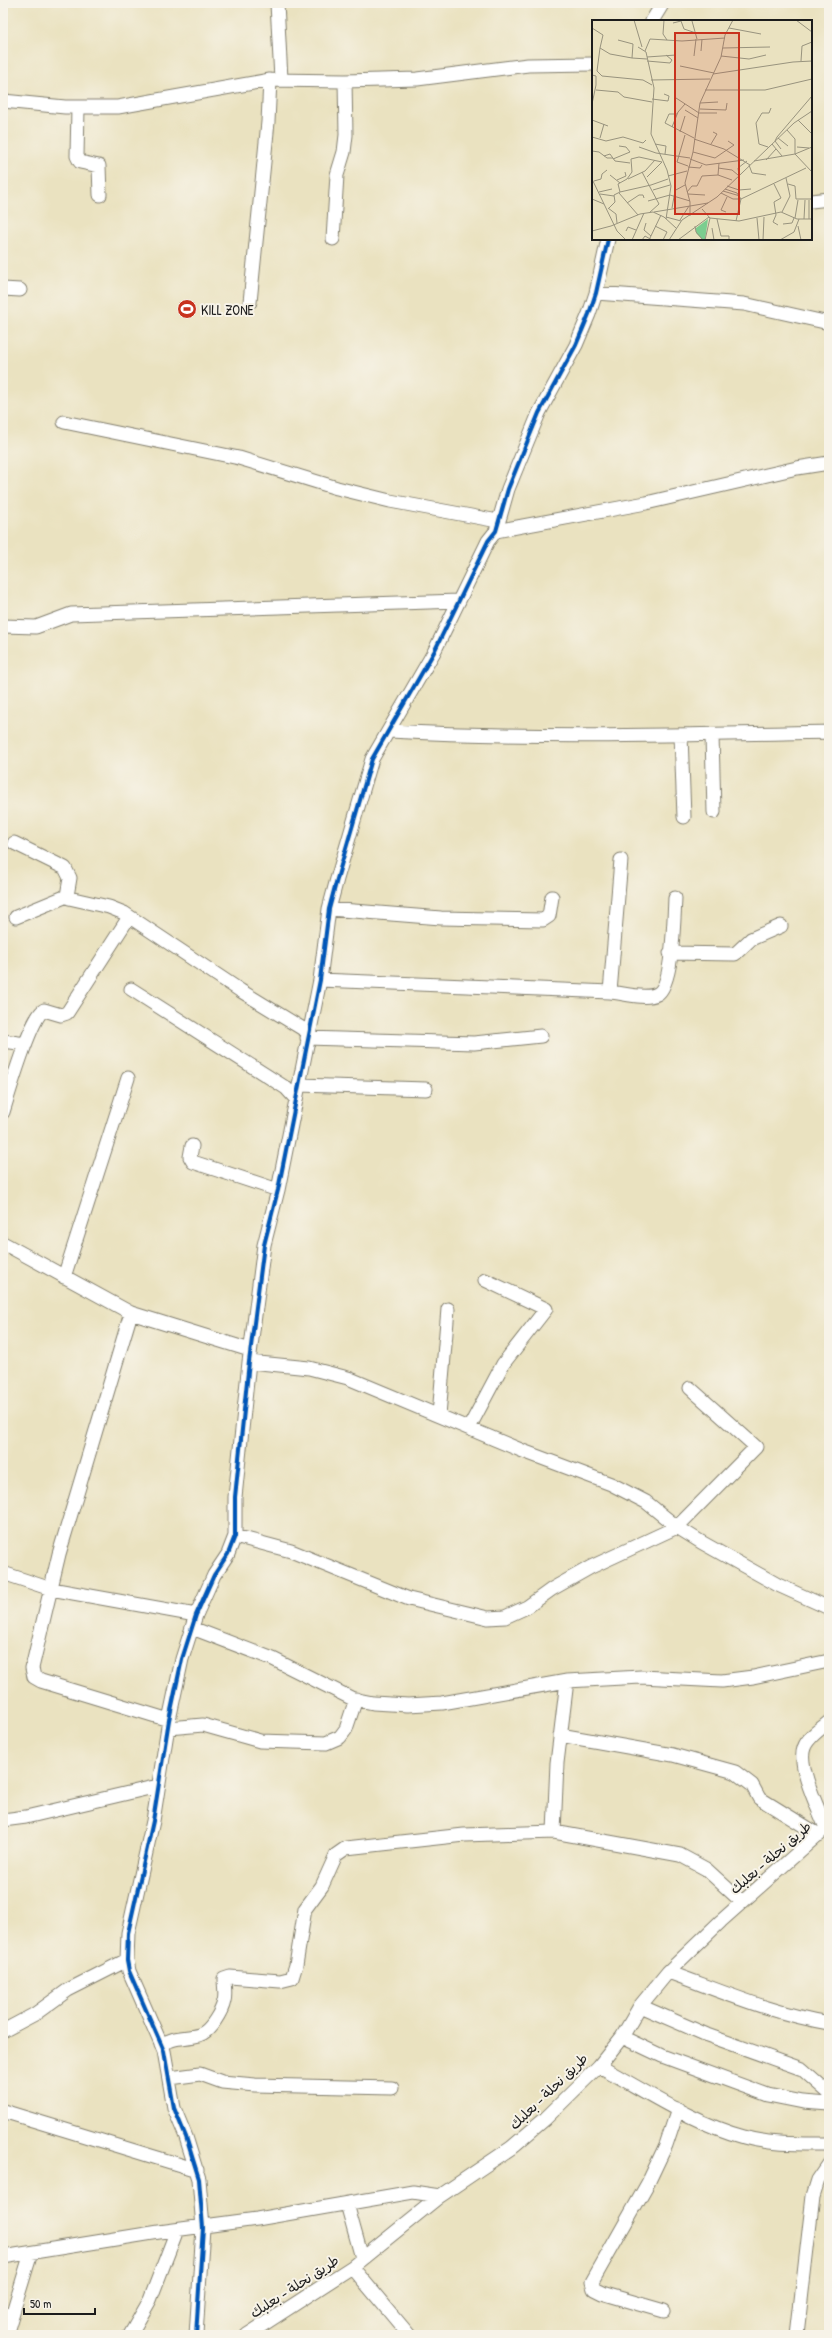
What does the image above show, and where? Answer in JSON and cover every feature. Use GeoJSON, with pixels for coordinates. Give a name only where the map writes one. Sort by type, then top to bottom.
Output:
{"type":"FeatureCollection","features":[{"type":"Feature","properties":{"kind":"street"},"geometry":{"type":"LineString","coordinates":[[250,302],[268,122],[276,80],[277,3]]}},
{"type":"Feature","properties":{"kind":"street"},"geometry":{"type":"LineString","coordinates":[[653,20],[663,3]]}},
{"type":"Feature","properties":{"kind":"street"},"geometry":{"type":"LineString","coordinates":[[3,101],[78,108],[118,107],[276,80],[345,82],[417,78],[528,65],[592,64]]}},
{"type":"Feature","properties":{"kind":"street"},"geometry":{"type":"LineString","coordinates":[[333,239],[337,175],[344,152],[345,139],[345,82]]}},
{"type":"Feature","properties":{"kind":"street"},"geometry":{"type":"LineString","coordinates":[[78,108],[77,156],[80,162],[99,166],[100,195]]}},
{"type":"Feature","properties":{"kind":"street"},"geometry":{"type":"LineString","coordinates":[[812,201],[829,199]]}},
{"type":"Feature","properties":{"kind":"street"},"geometry":{"type":"LineString","coordinates":[[196,2335],[203,2228],[202,2202],[197,2170],[174,2108],[170,2078],[161,2045],[137,1994],[127,1960],[128,1933],[158,1786],[168,1724],[182,1659],[196,1615],[214,1575],[228,1554],[235,1536],[235,1497],[249,1356],[264,1245],[278,1190],[320,980],[329,909],[372,759],[390,731],[434,652],[488,541],[497,526],[508,489],[539,413],[576,346],[596,294],[608,240]]}},
{"type":"Feature","properties":{"kind":"street"},"geometry":{"type":"LineString","coordinates":[[3,289],[20,290]]}},
{"type":"Feature","properties":{"kind":"street"},"geometry":{"type":"LineString","coordinates":[[596,294],[744,304],[829,323]]}},
{"type":"Feature","properties":{"kind":"street"},"geometry":{"type":"LineString","coordinates":[[64,422],[239,458],[337,488],[497,526],[646,503],[797,468],[829,463]]}},
{"type":"Feature","properties":{"kind":"street"},"geometry":{"type":"LineString","coordinates":[[3,626],[36,627],[71,614],[458,601]]}},
{"type":"Feature","properties":{"kind":"street"},"geometry":{"type":"LineString","coordinates":[[390,731],[449,734],[681,736],[829,732]]}},
{"type":"Feature","properties":{"kind":"street"},"geometry":{"type":"LineString","coordinates":[[712,734],[714,812]]}},
{"type":"Feature","properties":{"kind":"street"},"geometry":{"type":"LineString","coordinates":[[681,736],[684,817]]}},
{"type":"Feature","properties":{"kind":"street"},"geometry":{"type":"LineString","coordinates":[[14,843],[61,865],[68,871],[70,878],[66,896]]}},
{"type":"Feature","properties":{"kind":"street"},"geometry":{"type":"LineString","coordinates":[[610,992],[621,860]]}},
{"type":"Feature","properties":{"kind":"street"},"geometry":{"type":"LineString","coordinates":[[16,917],[66,896],[109,907],[129,917],[308,1035],[474,1043],[541,1036]]}},
{"type":"Feature","properties":{"kind":"street"},"geometry":{"type":"LineString","coordinates":[[329,909],[441,918],[543,920],[550,916],[552,898]]}},
{"type":"Feature","properties":{"kind":"street"},"geometry":{"type":"LineString","coordinates":[[320,980],[610,992],[647,996],[657,994],[666,982],[675,898]]}},
{"type":"Feature","properties":{"kind":"street"},"geometry":{"type":"LineString","coordinates":[[3,1112],[26,1044],[40,1012],[44,1010],[61,1015],[67,1013],[129,917]]}},
{"type":"Feature","properties":{"kind":"street"},"geometry":{"type":"LineString","coordinates":[[670,953],[735,954],[752,939],[780,926]]}},
{"type":"Feature","properties":{"kind":"street"},"geometry":{"type":"LineString","coordinates":[[130,989],[149,998],[286,1088],[296,1099]]}},
{"type":"Feature","properties":{"kind":"street"},"geometry":{"type":"LineString","coordinates":[[3,1041],[26,1044]]}},
{"type":"Feature","properties":{"kind":"street"},"geometry":{"type":"LineString","coordinates":[[64,1277],[128,1078]]}},
{"type":"Feature","properties":{"kind":"street"},"geometry":{"type":"LineString","coordinates":[[299,1085],[426,1089]]}},
{"type":"Feature","properties":{"kind":"street"},"geometry":{"type":"LineString","coordinates":[[192,1146],[190,1157],[193,1162],[278,1190]]}},
{"type":"Feature","properties":{"kind":"street"},"geometry":{"type":"LineString","coordinates":[[3,1243],[131,1313],[249,1356],[329,1372],[629,1492],[646,1502],[677,1528],[778,1585],[829,1608]]}},
{"type":"Feature","properties":{"kind":"street"},"geometry":{"type":"LineString","coordinates":[[469,1428],[503,1364],[546,1309],[485,1280]]}},
{"type":"Feature","properties":{"kind":"street"},"geometry":{"type":"LineString","coordinates":[[438,1415],[448,1309]]}},
{"type":"Feature","properties":{"kind":"street"},"geometry":{"type":"LineString","coordinates":[[131,1313],[63,1540],[33,1661],[34,1677],[41,1681],[168,1724],[203,1725],[260,1740],[326,1743],[340,1737],[346,1729],[356,1699]]}},
{"type":"Feature","properties":{"kind":"street"},"geometry":{"type":"LineString","coordinates":[[235,1536],[290,1551],[409,1599],[488,1618],[516,1613],[552,1589],[591,1567],[677,1528],[756,1447],[690,1388]]}},
{"type":"Feature","properties":{"kind":"street"},"geometry":{"type":"LineString","coordinates":[[3,1573],[51,1589],[196,1615]]}},
{"type":"Feature","properties":{"kind":"street"},"geometry":{"type":"LineString","coordinates":[[192,1628],[273,1659],[356,1699],[374,1703],[408,1705],[442,1702],[567,1680],[642,1677],[722,1681],[752,1677],[829,1661]]}},
{"type":"Feature","properties":{"kind":"street"},"geometry":{"type":"LineString","coordinates":[[554,1832],[560,1735],[567,1680]]}},
{"type":"Feature","properties":{"kind":"street"},"geometry":{"type":"LineString","coordinates":[[825,1829],[805,1769],[802,1754],[807,1741],[829,1722]]}},
{"type":"Feature","properties":{"kind":"street"},"geometry":{"type":"LineString","coordinates":[[560,1735],[673,1755],[735,1772],[752,1785],[760,1798],[825,1829]]}},
{"type":"Feature","properties":{"kind":"street"},"geometry":{"type":"LineString","coordinates":[[3,1820],[26,1817],[158,1786]]}},
{"type":"Feature","properties":{"kind":"street","name":"طريق نحلة - بعلبك"},"geometry":{"type":"LineString","coordinates":[[248,2335],[357,2263],[440,2196],[511,2148],[572,2094],[599,2066],[622,2037],[640,2006],[668,1972],[742,1902],[825,1829]]}},
{"type":"Feature","properties":{"kind":"street"},"geometry":{"type":"LineString","coordinates":[[161,2045],[170,2038],[200,2035],[208,2029],[224,2001],[224,1979],[230,1977],[280,1981],[292,1978],[296,1965],[304,1908],[322,1886],[336,1855],[341,1850],[464,1835],[554,1832],[680,1855],[696,1862],[706,1869],[742,1902]]}},
{"type":"Feature","properties":{"kind":"street"},"geometry":{"type":"LineString","coordinates":[[3,2031],[35,2014],[68,1990],[127,1960]]}},
{"type":"Feature","properties":{"kind":"street"},"geometry":{"type":"LineString","coordinates":[[668,1972],[773,2010],[799,2018],[829,2023]]}},
{"type":"Feature","properties":{"kind":"street"},"geometry":{"type":"LineString","coordinates":[[640,2006],[707,2035],[802,2069],[829,2093]]}},
{"type":"Feature","properties":{"kind":"street"},"geometry":{"type":"LineString","coordinates":[[622,2037],[662,2056],[768,2095],[803,2102],[829,2104]]}},
{"type":"Feature","properties":{"kind":"street"},"geometry":{"type":"LineString","coordinates":[[599,2066],[709,2126],[745,2138],[783,2143],[829,2144]]}},
{"type":"Feature","properties":{"kind":"street"},"geometry":{"type":"LineString","coordinates":[[170,2078],[200,2074],[222,2082],[255,2085],[392,2088]]}},
{"type":"Feature","properties":{"kind":"street"},"geometry":{"type":"LineString","coordinates":[[664,2311],[594,2289],[592,2282],[648,2183],[666,2145],[678,2108]]}},
{"type":"Feature","properties":{"kind":"street"},"geometry":{"type":"LineString","coordinates":[[3,2111],[197,2170]]}},
{"type":"Feature","properties":{"kind":"street"},"geometry":{"type":"LineString","coordinates":[[797,2335],[813,2196],[818,2180],[829,2164]]}},
{"type":"Feature","properties":{"kind":"street"},"geometry":{"type":"LineString","coordinates":[[3,2257],[177,2230],[203,2228],[413,2192],[440,2196]]}},
{"type":"Feature","properties":{"kind":"street"},"geometry":{"type":"LineString","coordinates":[[347,2204],[357,2263],[409,2335]]}},
{"type":"Feature","properties":{"kind":"street"},"geometry":{"type":"LineString","coordinates":[[130,2335],[150,2300],[177,2230]]}},
{"type":"Feature","properties":{"kind":"street"},"geometry":{"type":"LineString","coordinates":[[6,2335],[32,2253]]}},
{"type":"Feature","properties":{"kind":"cycle path"},"geometry":{"type":"LineString","coordinates":[[196,2335],[203,2228],[199,2179],[186,2137],[174,2108],[164,2051],[129,1971],[127,1960],[128,1933],[153,1821],[169,1720],[182,1659],[196,1615],[214,1575],[228,1554],[235,1536],[235,1497],[249,1362],[264,1245],[278,1190],[320,980],[329,909],[372,759],[434,652],[488,541],[496,531],[508,489],[539,413],[576,345],[589,314],[596,293],[608,240]]}},
{"type":"Feature","properties":{"kind":"place","name":"KILL ZONE"},"geometry":{"type":"Point","coordinates":[187,309]}}]}
